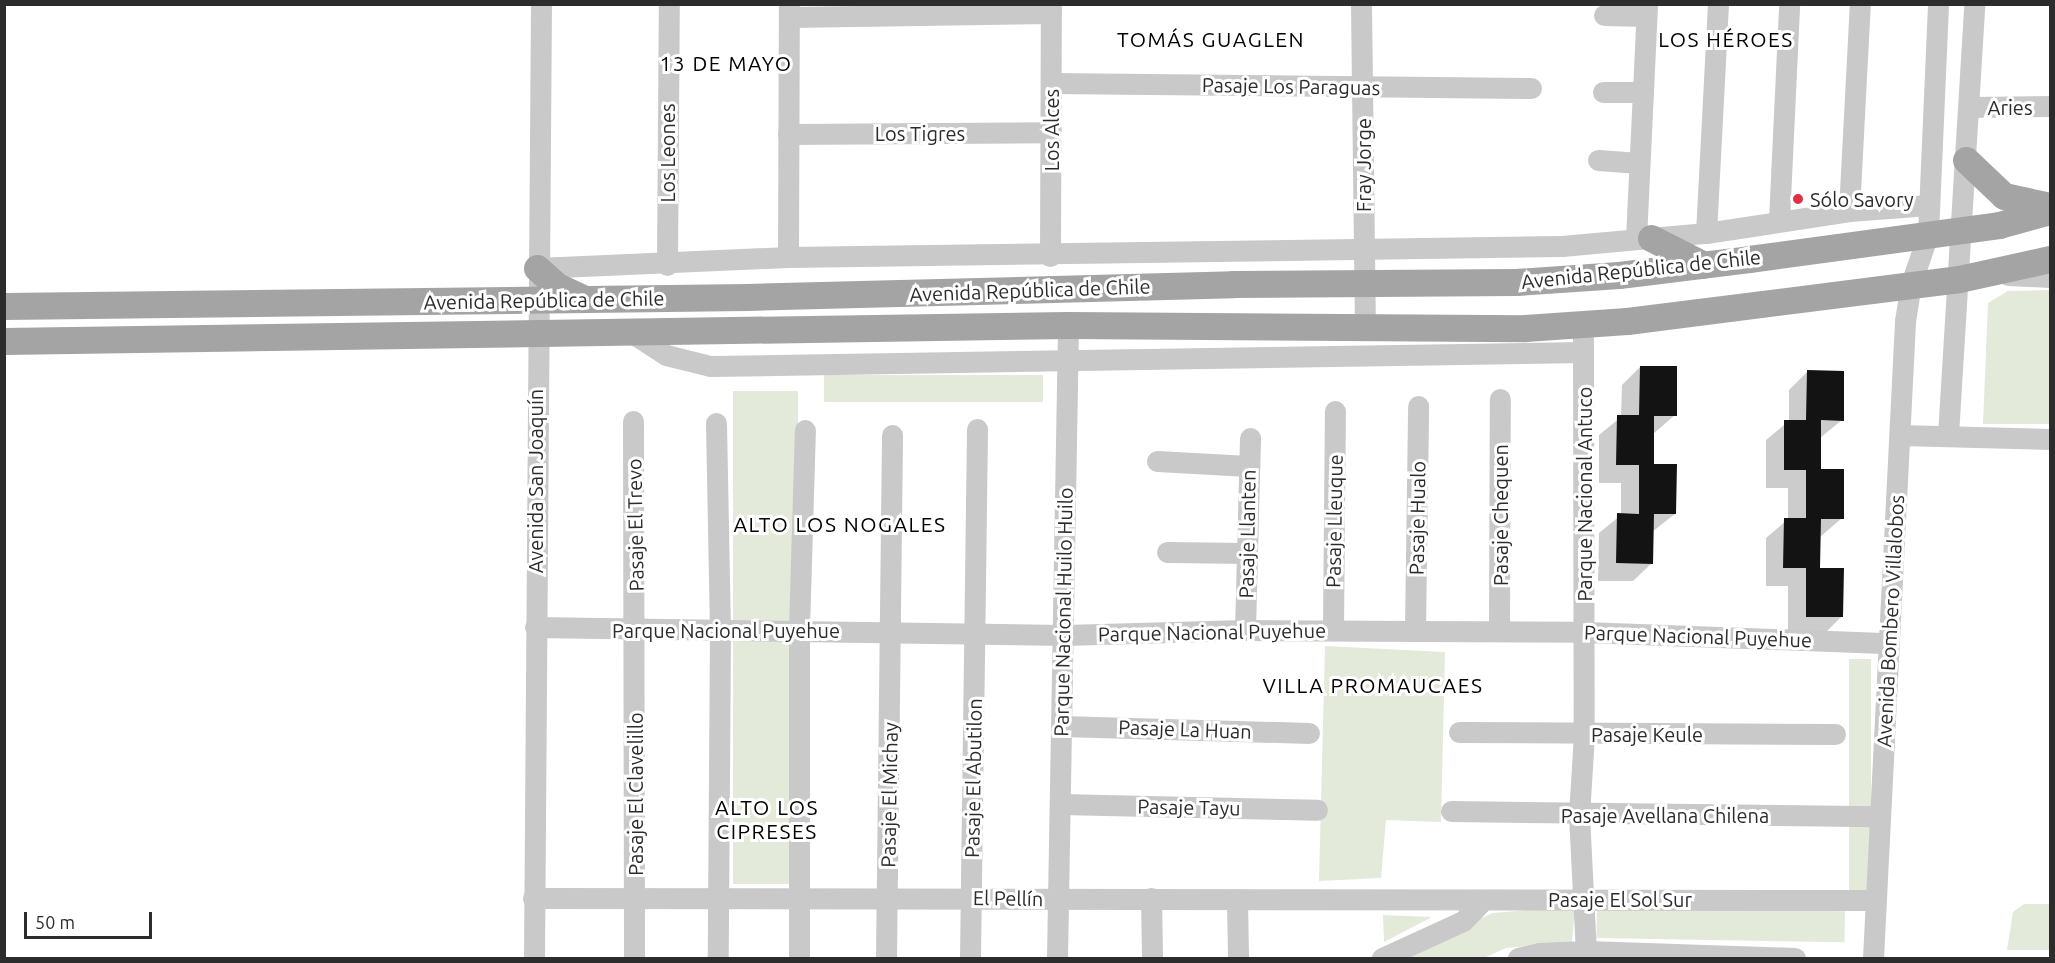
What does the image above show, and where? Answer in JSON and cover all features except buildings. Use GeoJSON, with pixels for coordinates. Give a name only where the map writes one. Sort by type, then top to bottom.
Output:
{"type":"FeatureCollection","features":[{"type":"Feature","properties":{"kind":"main road"},"geometry":{"type":"LineString","coordinates":[[1966,160],[2004,196],[2050,206]]}},
{"type":"Feature","properties":{"kind":"main road","name":"Avenida República de Chile"},"geometry":{"type":"LineString","coordinates":[[4,306],[537,300],[1516,282],[1704,265],[1999,225],[2050,211]]}},
{"type":"Feature","properties":{"kind":"main road"},"geometry":{"type":"LineString","coordinates":[[1643,238],[1704,265]]}},
{"type":"Feature","properties":{"kind":"main road","name":"Avenida República de Chile"},"geometry":{"type":"LineString","coordinates":[[4,341],[1068,325],[1365,325],[1525,328],[1582,324],[1959,279],[2050,259]]}},
{"type":"Feature","properties":{"kind":"main road"},"geometry":{"type":"LineString","coordinates":[[537,268],[557,286],[590,299]]}},
{"type":"Feature","properties":{"kind":"street","name":"Avenida San Joaquín"},"geometry":{"type":"LineString","coordinates":[[534,958],[536,333],[540,4]]}},
{"type":"Feature","properties":{"kind":"street","name":"Los Leones"},"geometry":{"type":"LineString","coordinates":[[667,265],[669,4]]}},
{"type":"Feature","properties":{"kind":"street","name":"Fray Jorge"},"geometry":{"type":"LineString","coordinates":[[1361,4],[1365,325]]}},
{"type":"Feature","properties":{"kind":"street"},"geometry":{"type":"LineString","coordinates":[[1706,233],[1718,4]]}},
{"type":"Feature","properties":{"kind":"street"},"geometry":{"type":"LineString","coordinates":[[1779,220],[1789,4]]}},
{"type":"Feature","properties":{"kind":"street"},"geometry":{"type":"LineString","coordinates":[[1849,211],[1860,4]]}},
{"type":"Feature","properties":{"kind":"street","name":"Avenida Bombero Villalobos"},"geometry":{"type":"LineString","coordinates":[[1873,958],[1905,321],[1911,284],[1928,234],[1938,4]]}},
{"type":"Feature","properties":{"kind":"street"},"geometry":{"type":"LineString","coordinates":[[1948,435],[1974,4]]}},
{"type":"Feature","properties":{"kind":"street"},"geometry":{"type":"LineString","coordinates":[[788,257],[790,11],[1051,9]]}},
{"type":"Feature","properties":{"kind":"street","name":"Los Alces"},"geometry":{"type":"LineString","coordinates":[[1050,256],[1051,9]]}},
{"type":"Feature","properties":{"kind":"street"},"geometry":{"type":"LineString","coordinates":[[1604,15],[1647,10],[1639,163],[1643,238]]}},
{"type":"Feature","properties":{"kind":"street","name":"Pasaje Los Paraguas"},"geometry":{"type":"LineString","coordinates":[[1051,83],[1531,88]]}},
{"type":"Feature","properties":{"kind":"street"},"geometry":{"type":"LineString","coordinates":[[1603,92],[1643,92]]}},
{"type":"Feature","properties":{"kind":"street","name":"Aries"},"geometry":{"type":"LineString","coordinates":[[1969,107],[2050,106]]}},
{"type":"Feature","properties":{"kind":"street","name":"Los Tigres"},"geometry":{"type":"LineString","coordinates":[[788,134],[1051,132]]}},
{"type":"Feature","properties":{"kind":"street"},"geometry":{"type":"LineString","coordinates":[[1598,160],[1639,163]]}},
{"type":"Feature","properties":{"kind":"street","name":"Avenida República de Chile"},"geometry":{"type":"LineString","coordinates":[[537,268],[667,265],[788,257],[1050,256],[1562,246],[1706,233],[1849,211],[1929,205]]}},
{"type":"Feature","properties":{"kind":"street"},"geometry":{"type":"LineString","coordinates":[[1989,274],[2050,277]]}},
{"type":"Feature","properties":{"kind":"street","name":"Parque Nacional Antuco"},"geometry":{"type":"LineString","coordinates":[[1582,324],[1584,734],[1579,815],[1586,951]]}},
{"type":"Feature","properties":{"kind":"street","name":"Parque Nacional Huilo Huilo"},"geometry":{"type":"LineString","coordinates":[[1057,958],[1068,325]]}},
{"type":"Feature","properties":{"kind":"street","name":"Avenida República de Chile"},"geometry":{"type":"LineString","coordinates":[[629,332],[666,355],[710,366],[1582,352]]}},
{"type":"Feature","properties":{"kind":"street","name":"Pasaje Chequen"},"geometry":{"type":"LineString","coordinates":[[1499,631],[1500,399]]}},
{"type":"Feature","properties":{"kind":"street","name":"Pasaje Hualo"},"geometry":{"type":"LineString","coordinates":[[1415,630],[1418,406]]}},
{"type":"Feature","properties":{"kind":"street","name":"Pasaje Lleuque"},"geometry":{"type":"LineString","coordinates":[[1333,630],[1335,411]]}},
{"type":"Feature","properties":{"kind":"street","name":"Pasaje El Trevo"},"geometry":{"type":"LineString","coordinates":[[633,421],[636,629]]}},
{"type":"Feature","properties":{"kind":"street"},"geometry":{"type":"LineString","coordinates":[[716,423],[720,631],[718,958]]}},
{"type":"Feature","properties":{"kind":"street","name":"Pasaje El Abutilon"},"geometry":{"type":"LineString","coordinates":[[970,958],[977,429]]}},
{"type":"Feature","properties":{"kind":"street"},"geometry":{"type":"LineString","coordinates":[[799,958],[799,629],[805,430]]}},
{"type":"Feature","properties":{"kind":"street","name":"Pasaje El Michay"},"geometry":{"type":"LineString","coordinates":[[886,958],[892,632],[892,435]]}},
{"type":"Feature","properties":{"kind":"street"},"geometry":{"type":"LineString","coordinates":[[1900,435],[2050,439]]}},
{"type":"Feature","properties":{"kind":"street","name":"Pasaje Llanten"},"geometry":{"type":"LineString","coordinates":[[1245,630],[1250,438]]}},
{"type":"Feature","properties":{"kind":"street"},"geometry":{"type":"LineString","coordinates":[[1157,461],[1248,466]]}},
{"type":"Feature","properties":{"kind":"street"},"geometry":{"type":"LineString","coordinates":[[1167,552],[1247,553]]}},
{"type":"Feature","properties":{"kind":"street","name":"Parque Nacional Puyehue"},"geometry":{"type":"LineString","coordinates":[[535,627],[720,631],[799,629],[1064,635],[1245,630],[1415,630],[1584,632],[1889,643]]}},
{"type":"Feature","properties":{"kind":"street","name":"Pasaje El Clavelillo"},"geometry":{"type":"LineString","coordinates":[[634,958],[636,629]]}},
{"type":"Feature","properties":{"kind":"street","name":"Pasaje La Huan"},"geometry":{"type":"LineString","coordinates":[[1061,726],[1309,733]]}},
{"type":"Feature","properties":{"kind":"street","name":"Pasaje Keule"},"geometry":{"type":"LineString","coordinates":[[1459,732],[1835,734]]}},
{"type":"Feature","properties":{"kind":"street","name":"Pasaje Tayu"},"geometry":{"type":"LineString","coordinates":[[1060,804],[1317,810]]}},
{"type":"Feature","properties":{"kind":"street","name":"Pasaje Avellana Chilena"},"geometry":{"type":"LineString","coordinates":[[1451,811],[1579,815],[1879,816]]}},
{"type":"Feature","properties":{"kind":"street","name":"El Pellín"},"geometry":{"type":"LineString","coordinates":[[533,897],[634,895],[1483,900]]}},
{"type":"Feature","properties":{"kind":"street"},"geometry":{"type":"LineString","coordinates":[[1151,898],[1152,958]]}},
{"type":"Feature","properties":{"kind":"street","name":"Pasaje El Sol Sur"},"geometry":{"type":"LineString","coordinates":[[1483,900],[1585,898],[1876,900]]}},
{"type":"Feature","properties":{"kind":"street"},"geometry":{"type":"LineString","coordinates":[[1237,899],[1238,958]]}},
{"type":"Feature","properties":{"kind":"street"},"geometry":{"type":"LineString","coordinates":[[1382,958],[1463,921],[1483,900]]}},
{"type":"Feature","properties":{"kind":"street"},"geometry":{"type":"LineString","coordinates":[[1518,958],[1539,953],[1586,951],[1795,958]]}},
{"type":"Feature","properties":{"kind":"green space"},"geometry":{"type":"Polygon","coordinates":[[[2050,290],[2050,424],[1983,424],[1988,303],[2008,291],[2050,290]]]}},
{"type":"Feature","properties":{"kind":"green space"},"geometry":{"type":"Polygon","coordinates":[[[824,375],[1043,375],[1043,402],[824,402],[824,375]]]}},
{"type":"Feature","properties":{"kind":"green space"},"geometry":{"type":"Polygon","coordinates":[[[733,391],[798,391],[798,884],[733,884],[733,391]]]}},
{"type":"Feature","properties":{"kind":"green space"},"geometry":{"type":"Polygon","coordinates":[[[1325,646],[1445,652],[1441,822],[1386,820],[1381,878],[1319,881],[1325,646]]]}},
{"type":"Feature","properties":{"kind":"green space"},"geometry":{"type":"Polygon","coordinates":[[[1849,659],[1871,659],[1871,891],[1849,891],[1849,659]]]}},
{"type":"Feature","properties":{"kind":"green space"},"geometry":{"type":"Polygon","coordinates":[[[2024,904],[2050,904],[2050,950],[2007,950],[2013,912],[2024,904]]]}},
{"type":"Feature","properties":{"kind":"green space"},"geometry":{"type":"Polygon","coordinates":[[[1575,906],[1572,942],[1506,948],[1484,958],[1398,958],[1492,913],[1575,906]]]}},
{"type":"Feature","properties":{"kind":"green space"},"geometry":{"type":"Polygon","coordinates":[[[1597,907],[1845,911],[1844,942],[1596,938],[1597,907]]]}},
{"type":"Feature","properties":{"kind":"green space"},"geometry":{"type":"Polygon","coordinates":[[[1383,915],[1432,917],[1384,942],[1383,915]]]}},
{"type":"Feature","properties":{"kind":"place","name":"Sólo Savory"},"geometry":{"type":"Point","coordinates":[1798,199]}},
{"type":"Feature","properties":{"kind":"district","name":"TOMÁS GUAGLEN"},"geometry":{"type":"Point","coordinates":[1211,39]}},
{"type":"Feature","properties":{"kind":"district","name":"LOS HÉROES"},"geometry":{"type":"Point","coordinates":[1726,39]}},
{"type":"Feature","properties":{"kind":"district","name":"13 DE MAYO"},"geometry":{"type":"Point","coordinates":[726,63]}},
{"type":"Feature","properties":{"kind":"district","name":"ALTO LOS NOGALES"},"geometry":{"type":"Point","coordinates":[840,524]}},
{"type":"Feature","properties":{"kind":"district","name":"VILLA PROMAUCAES"},"geometry":{"type":"Point","coordinates":[1373,685]}},
{"type":"Feature","properties":{"kind":"district","name":"ALTO LOS CIPRESES"},"geometry":{"type":"Point","coordinates":[767,819]}}]}
